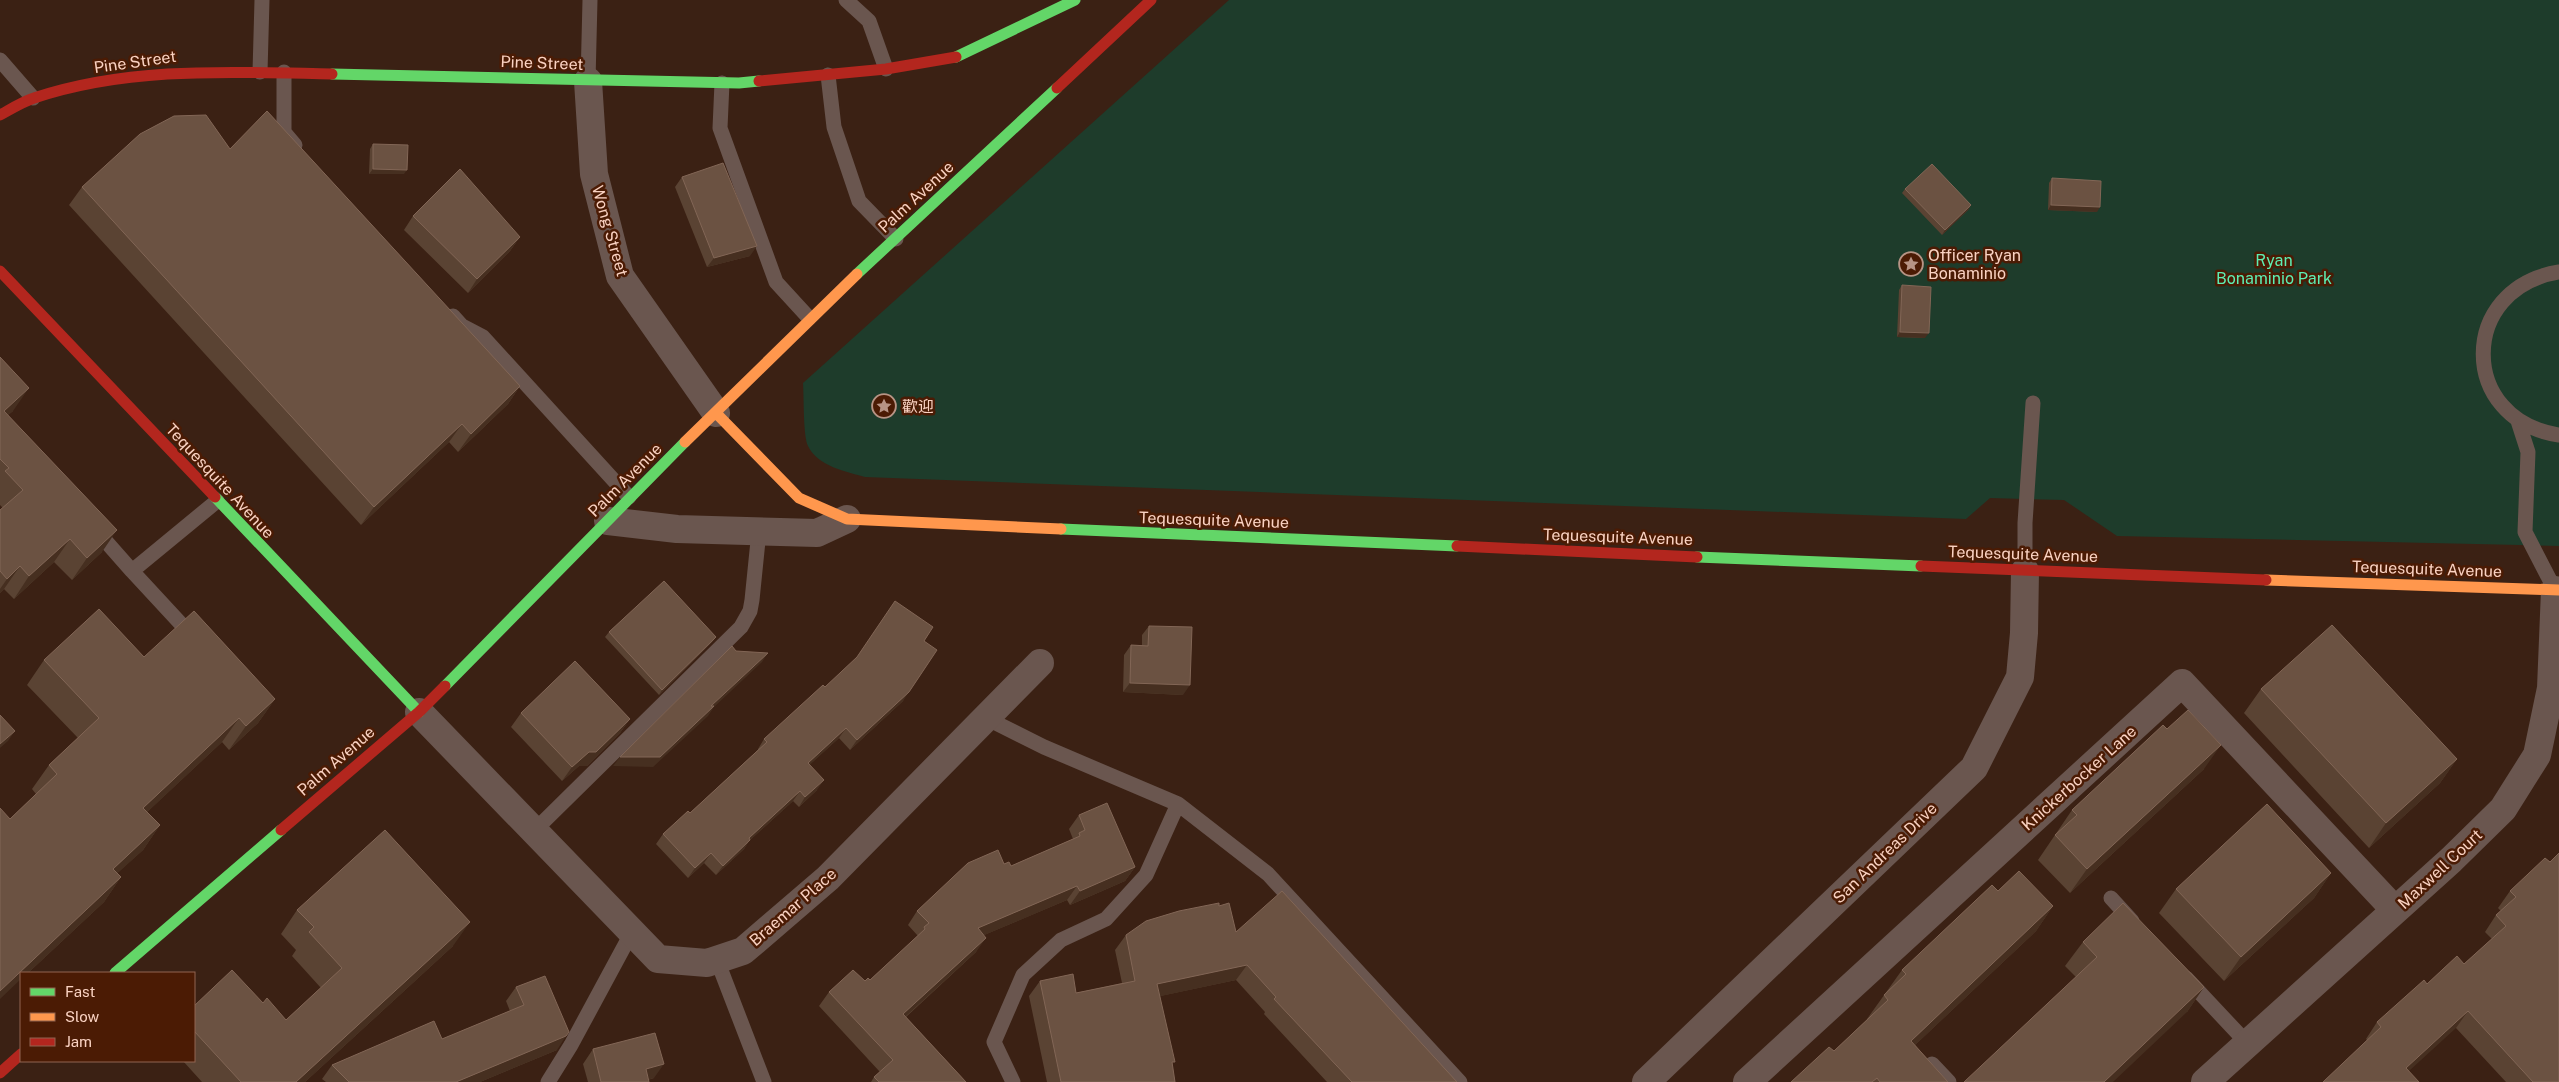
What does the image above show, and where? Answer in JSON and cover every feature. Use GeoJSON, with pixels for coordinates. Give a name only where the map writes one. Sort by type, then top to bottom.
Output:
{"type":"FeatureCollection","features":[{"type":"Feature","properties":{"kind":"street","name":"Pine Street"},"geometry":{"type":"LineString","coordinates":[[0,115],[33,98],[114,79],[196,71],[722,83],[886,69],[954,58],[1075,0]]}},
{"type":"Feature","properties":{"kind":"street","name":"Palm Avenue"},"geometry":{"type":"LineString","coordinates":[[116,972],[419,712],[608,521],[629,497],[716,413],[809,318],[1151,0]]}},
{"type":"Feature","properties":{"kind":"street","name":"Wong Street"},"geometry":{"type":"LineString","coordinates":[[588,81],[594,174],[620,276],[716,413]]}},
{"type":"Feature","properties":{"kind":"street","name":"Tequesquite Avenue"},"geometry":{"type":"LineString","coordinates":[[0,271],[217,502],[419,712]]}},
{"type":"Feature","properties":{"kind":"street","name":"Tequesquite Avenue"},"geometry":{"type":"LineString","coordinates":[[716,413],[799,498],[847,519],[2025,571],[2558,588]]}},
{"type":"Feature","properties":{"kind":"street"},"geometry":{"type":"LineString","coordinates":[[608,521],[677,530],[817,533],[847,519]]}},
{"type":"Feature","properties":{"kind":"street","name":"San Andreas Drive"},"geometry":{"type":"LineString","coordinates":[[1657,1078],[1974,768],[2020,677],[2024,633],[2025,571]]}},
{"type":"Feature","properties":{"kind":"street","name":"Maxwell Court"},"geometry":{"type":"LineString","coordinates":[[2218,1078],[2248,1044],[2504,809],[2537,755],[2555,689],[2558,588]]}},
{"type":"Feature","properties":{"kind":"street","name":"Braemar Place"},"geometry":{"type":"LineString","coordinates":[[419,712],[658,959],[707,963],[743,950],[828,878],[1040,663]]}},
{"type":"Feature","properties":{"kind":"street","name":"Knickerbocker Lane"},"geometry":{"type":"LineString","coordinates":[[1747,1082],[2182,684],[2395,910]]}},
{"type":"Feature","properties":{"kind":"street"},"geometry":{"type":"LineString","coordinates":[[0,1073],[20,1055]]}},
{"type":"Feature","properties":{"kind":"lane"},"geometry":{"type":"LineString","coordinates":[[260,72],[262,0]]}},
{"type":"Feature","properties":{"kind":"lane"},"geometry":{"type":"LineString","coordinates":[[588,81],[590,0]]}},
{"type":"Feature","properties":{"kind":"lane"},"geometry":{"type":"LineString","coordinates":[[846,0],[869,21],[886,69]]}},
{"type":"Feature","properties":{"kind":"lane"},"geometry":{"type":"LineString","coordinates":[[0,60],[33,98]]}},
{"type":"Feature","properties":{"kind":"lane"},"geometry":{"type":"LineString","coordinates":[[284,72],[284,132],[305,156]]}},
{"type":"Feature","properties":{"kind":"lane"},"geometry":{"type":"LineString","coordinates":[[828,75],[834,127],[859,201],[896,239]]}},
{"type":"Feature","properties":{"kind":"lane"},"geometry":{"type":"LineString","coordinates":[[722,83],[720,128],[776,282],[809,318]]}},
{"type":"Feature","properties":{"kind":"lane"},"geometry":{"type":"LineString","coordinates":[[2559,272],[2541,275],[2522,283],[2506,296],[2494,313],[2484,338],[2483,365],[2492,391],[2503,408],[2518,421],[2541,433],[2559,435]]}},
{"type":"Feature","properties":{"kind":"lane"},"geometry":{"type":"LineString","coordinates":[[446,309],[462,326],[483,337],[629,497]]}},
{"type":"Feature","properties":{"kind":"lane"},"geometry":{"type":"LineString","coordinates":[[2025,571],[2025,523],[2033,403]]}},
{"type":"Feature","properties":{"kind":"lane"},"geometry":{"type":"LineString","coordinates":[[2518,421],[2528,452],[2525,532],[2558,588]]}},
{"type":"Feature","properties":{"kind":"lane"},"geometry":{"type":"LineString","coordinates":[[132,571],[217,502]]}},
{"type":"Feature","properties":{"kind":"lane"},"geometry":{"type":"LineString","coordinates":[[87,520],[207,651]]}},
{"type":"Feature","properties":{"kind":"lane"},"geometry":{"type":"LineString","coordinates":[[534,831],[741,627],[750,611],[759,532]]}},
{"type":"Feature","properties":{"kind":"lane"},"geometry":{"type":"LineString","coordinates":[[986,718],[1044,746],[1178,804],[1268,874],[1460,1082]]}},
{"type":"Feature","properties":{"kind":"lane"},"geometry":{"type":"LineString","coordinates":[[1013,1082],[994,1042],[1023,975],[1061,940],[1106,919],[1146,875],[1178,804]]}},
{"type":"Feature","properties":{"kind":"lane"},"geometry":{"type":"LineString","coordinates":[[2111,898],[2144,933]]}},
{"type":"Feature","properties":{"kind":"lane"},"geometry":{"type":"LineString","coordinates":[[548,1082],[632,932]]}},
{"type":"Feature","properties":{"kind":"lane"},"geometry":{"type":"LineString","coordinates":[[716,960],[764,1082]]}},
{"type":"Feature","properties":{"kind":"lane"},"geometry":{"type":"LineString","coordinates":[[2177,969],[2248,1044]]}},
{"type":"Feature","properties":{"kind":"lane"},"geometry":{"type":"LineString","coordinates":[[1932,1064],[1949,1082]]}},
{"type":"Feature","properties":{"kind":"green space","name":"Ryan Bonaminio Park"},"geometry":{"type":"Polygon","coordinates":[[[1229,0],[2559,0],[2559,546],[2117,536],[2064,500],[1990,498],[1966,519],[865,477],[833,467],[818,459],[812,453],[806,441],[803,383],[1229,0]]]}},
{"type":"Feature","properties":{"kind":"building"},"geometry":{"type":"Polygon","coordinates":[[[267,111],[520,386],[471,434],[462,424],[374,507],[82,187],[140,134],[174,116],[206,115],[230,149],[267,111]]]}},
{"type":"Feature","properties":{"kind":"building"},"geometry":{"type":"Polygon","coordinates":[[[373,144],[408,145],[407,170],[373,169],[373,144]]]}},
{"type":"Feature","properties":{"kind":"building"},"geometry":{"type":"Polygon","coordinates":[[[723,163],[757,246],[714,258],[682,177],[723,163]]]}},
{"type":"Feature","properties":{"kind":"building"},"geometry":{"type":"Polygon","coordinates":[[[1932,164],[1971,205],[1945,230],[1905,189],[1932,164]]]}},
{"type":"Feature","properties":{"kind":"building"},"geometry":{"type":"Polygon","coordinates":[[[460,169],[520,237],[477,279],[413,216],[460,169]]]}},
{"type":"Feature","properties":{"kind":"building"},"geometry":{"type":"Polygon","coordinates":[[[2052,178],[2101,181],[2100,207],[2051,205],[2052,178]]]}},
{"type":"Feature","properties":{"kind":"building"},"geometry":{"type":"Polygon","coordinates":[[[1902,285],[1931,287],[1929,333],[1900,332],[1902,285]]]}},
{"type":"Feature","properties":{"kind":"building"},"geometry":{"type":"Polygon","coordinates":[[[0,357],[29,388],[4,411],[117,530],[87,558],[70,539],[29,576],[20,566],[7,579],[0,571],[0,510],[23,490],[5,471],[9,468],[0,459],[0,357]]]}},
{"type":"Feature","properties":{"kind":"building"},"geometry":{"type":"Polygon","coordinates":[[[664,581],[716,637],[662,690],[609,632],[664,581]]]}},
{"type":"Feature","properties":{"kind":"building"},"geometry":{"type":"Polygon","coordinates":[[[895,601],[933,627],[924,641],[937,650],[909,692],[857,740],[846,728],[808,763],[824,780],[805,797],[800,791],[749,838],[750,840],[723,866],[711,853],[695,868],[663,834],[688,811],[690,813],[767,742],[764,739],[857,657],[895,601]]]}},
{"type":"Feature","properties":{"kind":"building"},"geometry":{"type":"Polygon","coordinates":[[[99,609],[144,657],[194,611],[275,699],[246,726],[239,718],[143,808],[160,825],[113,869],[121,877],[0,991],[0,808],[10,819],[57,774],[49,765],[99,718],[44,660],[99,609]]]}},
{"type":"Feature","properties":{"kind":"building"},"geometry":{"type":"Polygon","coordinates":[[[2332,625],[2457,759],[2386,823],[2261,689],[2332,625]]]}},
{"type":"Feature","properties":{"kind":"building"},"geometry":{"type":"Polygon","coordinates":[[[1149,626],[1192,627],[1190,685],[1130,683],[1131,645],[1148,646],[1149,626]]]}},
{"type":"Feature","properties":{"kind":"building"},"geometry":{"type":"Polygon","coordinates":[[[732,646],[736,651],[768,653],[660,757],[620,757],[732,646]]]}},
{"type":"Feature","properties":{"kind":"building"},"geometry":{"type":"Polygon","coordinates":[[[575,661],[630,719],[596,752],[589,752],[572,767],[521,713],[575,661]]]}},
{"type":"Feature","properties":{"kind":"building"},"geometry":{"type":"Polygon","coordinates":[[[2188,710],[2221,745],[2087,869],[2055,835],[2077,815],[2072,810],[2163,725],[2167,729],[2188,710]]]}},
{"type":"Feature","properties":{"kind":"building"},"geometry":{"type":"Polygon","coordinates":[[[0,715],[15,731],[0,744],[0,715]]]}},
{"type":"Feature","properties":{"kind":"building"},"geometry":{"type":"Polygon","coordinates":[[[1107,803],[1135,867],[1080,891],[1077,886],[978,928],[986,938],[903,1014],[966,1082],[879,1082],[874,1077],[893,1060],[829,992],[853,970],[865,981],[868,978],[870,980],[925,929],[924,927],[929,923],[917,911],[968,863],[998,850],[1004,864],[1009,862],[1011,866],[1080,836],[1079,833],[1085,830],[1079,815],[1107,803]]]}},
{"type":"Feature","properties":{"kind":"building"},"geometry":{"type":"Polygon","coordinates":[[[2267,804],[2331,873],[2241,957],[2176,889],[2267,804]]]}},
{"type":"Feature","properties":{"kind":"building"},"geometry":{"type":"Polygon","coordinates":[[[385,830],[470,922],[296,1082],[241,1082],[195,1032],[195,1005],[232,970],[263,1003],[267,998],[286,1020],[342,968],[309,932],[314,927],[297,910],[385,830]]]}},
{"type":"Feature","properties":{"kind":"building"},"geometry":{"type":"Polygon","coordinates":[[[2559,853],[2559,1082],[2533,1082],[2468,1011],[2406,1068],[2419,1082],[2323,1082],[2381,1027],[2377,1022],[2424,980],[2427,984],[2457,956],[2464,964],[2506,926],[2496,915],[2516,897],[2510,891],[2545,858],[2550,862],[2559,853]]]}},
{"type":"Feature","properties":{"kind":"building"},"geometry":{"type":"Polygon","coordinates":[[[2019,871],[2053,906],[1911,1041],[1948,1082],[1880,1082],[1877,1078],[1872,1082],[1791,1082],[1829,1047],[1834,1051],[1888,1000],[1884,995],[1906,974],[1902,970],[1992,885],[1998,891],[2019,871]]]}},
{"type":"Feature","properties":{"kind":"building"},"geometry":{"type":"Polygon","coordinates":[[[1282,891],[1457,1082],[1352,1082],[1274,999],[1276,997],[1247,965],[1157,984],[1175,1062],[1172,1062],[1175,1082],[1061,1082],[1040,981],[1073,974],[1076,993],[1135,981],[1126,935],[1146,921],[1179,911],[1219,903],[1219,906],[1229,903],[1236,932],[1282,891]]]}},
{"type":"Feature","properties":{"kind":"building"},"geometry":{"type":"Polygon","coordinates":[[[2123,903],[2204,987],[2104,1082],[1964,1082],[2097,957],[2083,942],[2123,903]]]}},
{"type":"Feature","properties":{"kind":"building"},"geometry":{"type":"Polygon","coordinates":[[[545,976],[569,1032],[566,1036],[456,1082],[349,1082],[332,1065],[434,1021],[442,1039],[524,1005],[516,987],[545,976]]]}},
{"type":"Feature","properties":{"kind":"building"},"geometry":{"type":"Polygon","coordinates":[[[655,1033],[664,1064],[646,1069],[649,1082],[601,1082],[593,1049],[655,1033]]]}},
{"type":"Feature","properties":{"kind":"traffic: fast"},"geometry":{"type":"LineString","coordinates":[[956,57],[1075,0]]}},
{"type":"Feature","properties":{"kind":"traffic: fast"},"geometry":{"type":"LineString","coordinates":[[332,74],[739,83],[759,81]]}},
{"type":"Feature","properties":{"kind":"traffic: fast"},"geometry":{"type":"LineString","coordinates":[[857,274],[1057,88]]}},
{"type":"Feature","properties":{"kind":"traffic: fast"},"geometry":{"type":"LineString","coordinates":[[445,686],[685,442]]}},
{"type":"Feature","properties":{"kind":"traffic: fast"},"geometry":{"type":"LineString","coordinates":[[215,497],[419,712]]}},
{"type":"Feature","properties":{"kind":"traffic: fast"},"geometry":{"type":"LineString","coordinates":[[1061,529],[1457,546]]}},
{"type":"Feature","properties":{"kind":"traffic: fast"},"geometry":{"type":"LineString","coordinates":[[1697,557],[1921,566]]}},
{"type":"Feature","properties":{"kind":"traffic: fast"},"geometry":{"type":"LineString","coordinates":[[116,972],[281,830]]}},
{"type":"Feature","properties":{"kind":"traffic: slow"},"geometry":{"type":"LineString","coordinates":[[685,442],[857,274]]}},
{"type":"Feature","properties":{"kind":"traffic: slow"},"geometry":{"type":"LineString","coordinates":[[716,413],[799,498],[847,519],[1061,529]]}},
{"type":"Feature","properties":{"kind":"traffic: slow"},"geometry":{"type":"LineString","coordinates":[[2266,580],[2559,590]]}},
{"type":"Feature","properties":{"kind":"traffic: jam"},"geometry":{"type":"LineString","coordinates":[[1057,88],[1151,0]]}},
{"type":"Feature","properties":{"kind":"traffic: jam"},"geometry":{"type":"LineString","coordinates":[[759,81],[886,69],[956,57]]}},
{"type":"Feature","properties":{"kind":"traffic: jam"},"geometry":{"type":"LineString","coordinates":[[0,115],[30,100],[70,88],[107,80],[182,73],[219,72],[332,74]]}},
{"type":"Feature","properties":{"kind":"traffic: jam"},"geometry":{"type":"LineString","coordinates":[[0,271],[215,497]]}},
{"type":"Feature","properties":{"kind":"traffic: jam"},"geometry":{"type":"LineString","coordinates":[[1457,546],[1697,557]]}},
{"type":"Feature","properties":{"kind":"traffic: jam"},"geometry":{"type":"LineString","coordinates":[[1921,566],[2266,580]]}},
{"type":"Feature","properties":{"kind":"traffic: jam"},"geometry":{"type":"LineString","coordinates":[[281,830],[419,712],[445,686]]}},
{"type":"Feature","properties":{"kind":"traffic: jam"},"geometry":{"type":"LineString","coordinates":[[0,1073],[20,1055]]}},
{"type":"Feature","properties":{"kind":"place","name":"Officer Ryan Bonaminio"},"geometry":{"type":"Point","coordinates":[1911,264]}},
{"type":"Feature","properties":{"kind":"place","name":"歡迎"},"geometry":{"type":"Point","coordinates":[884,406]}}]}
